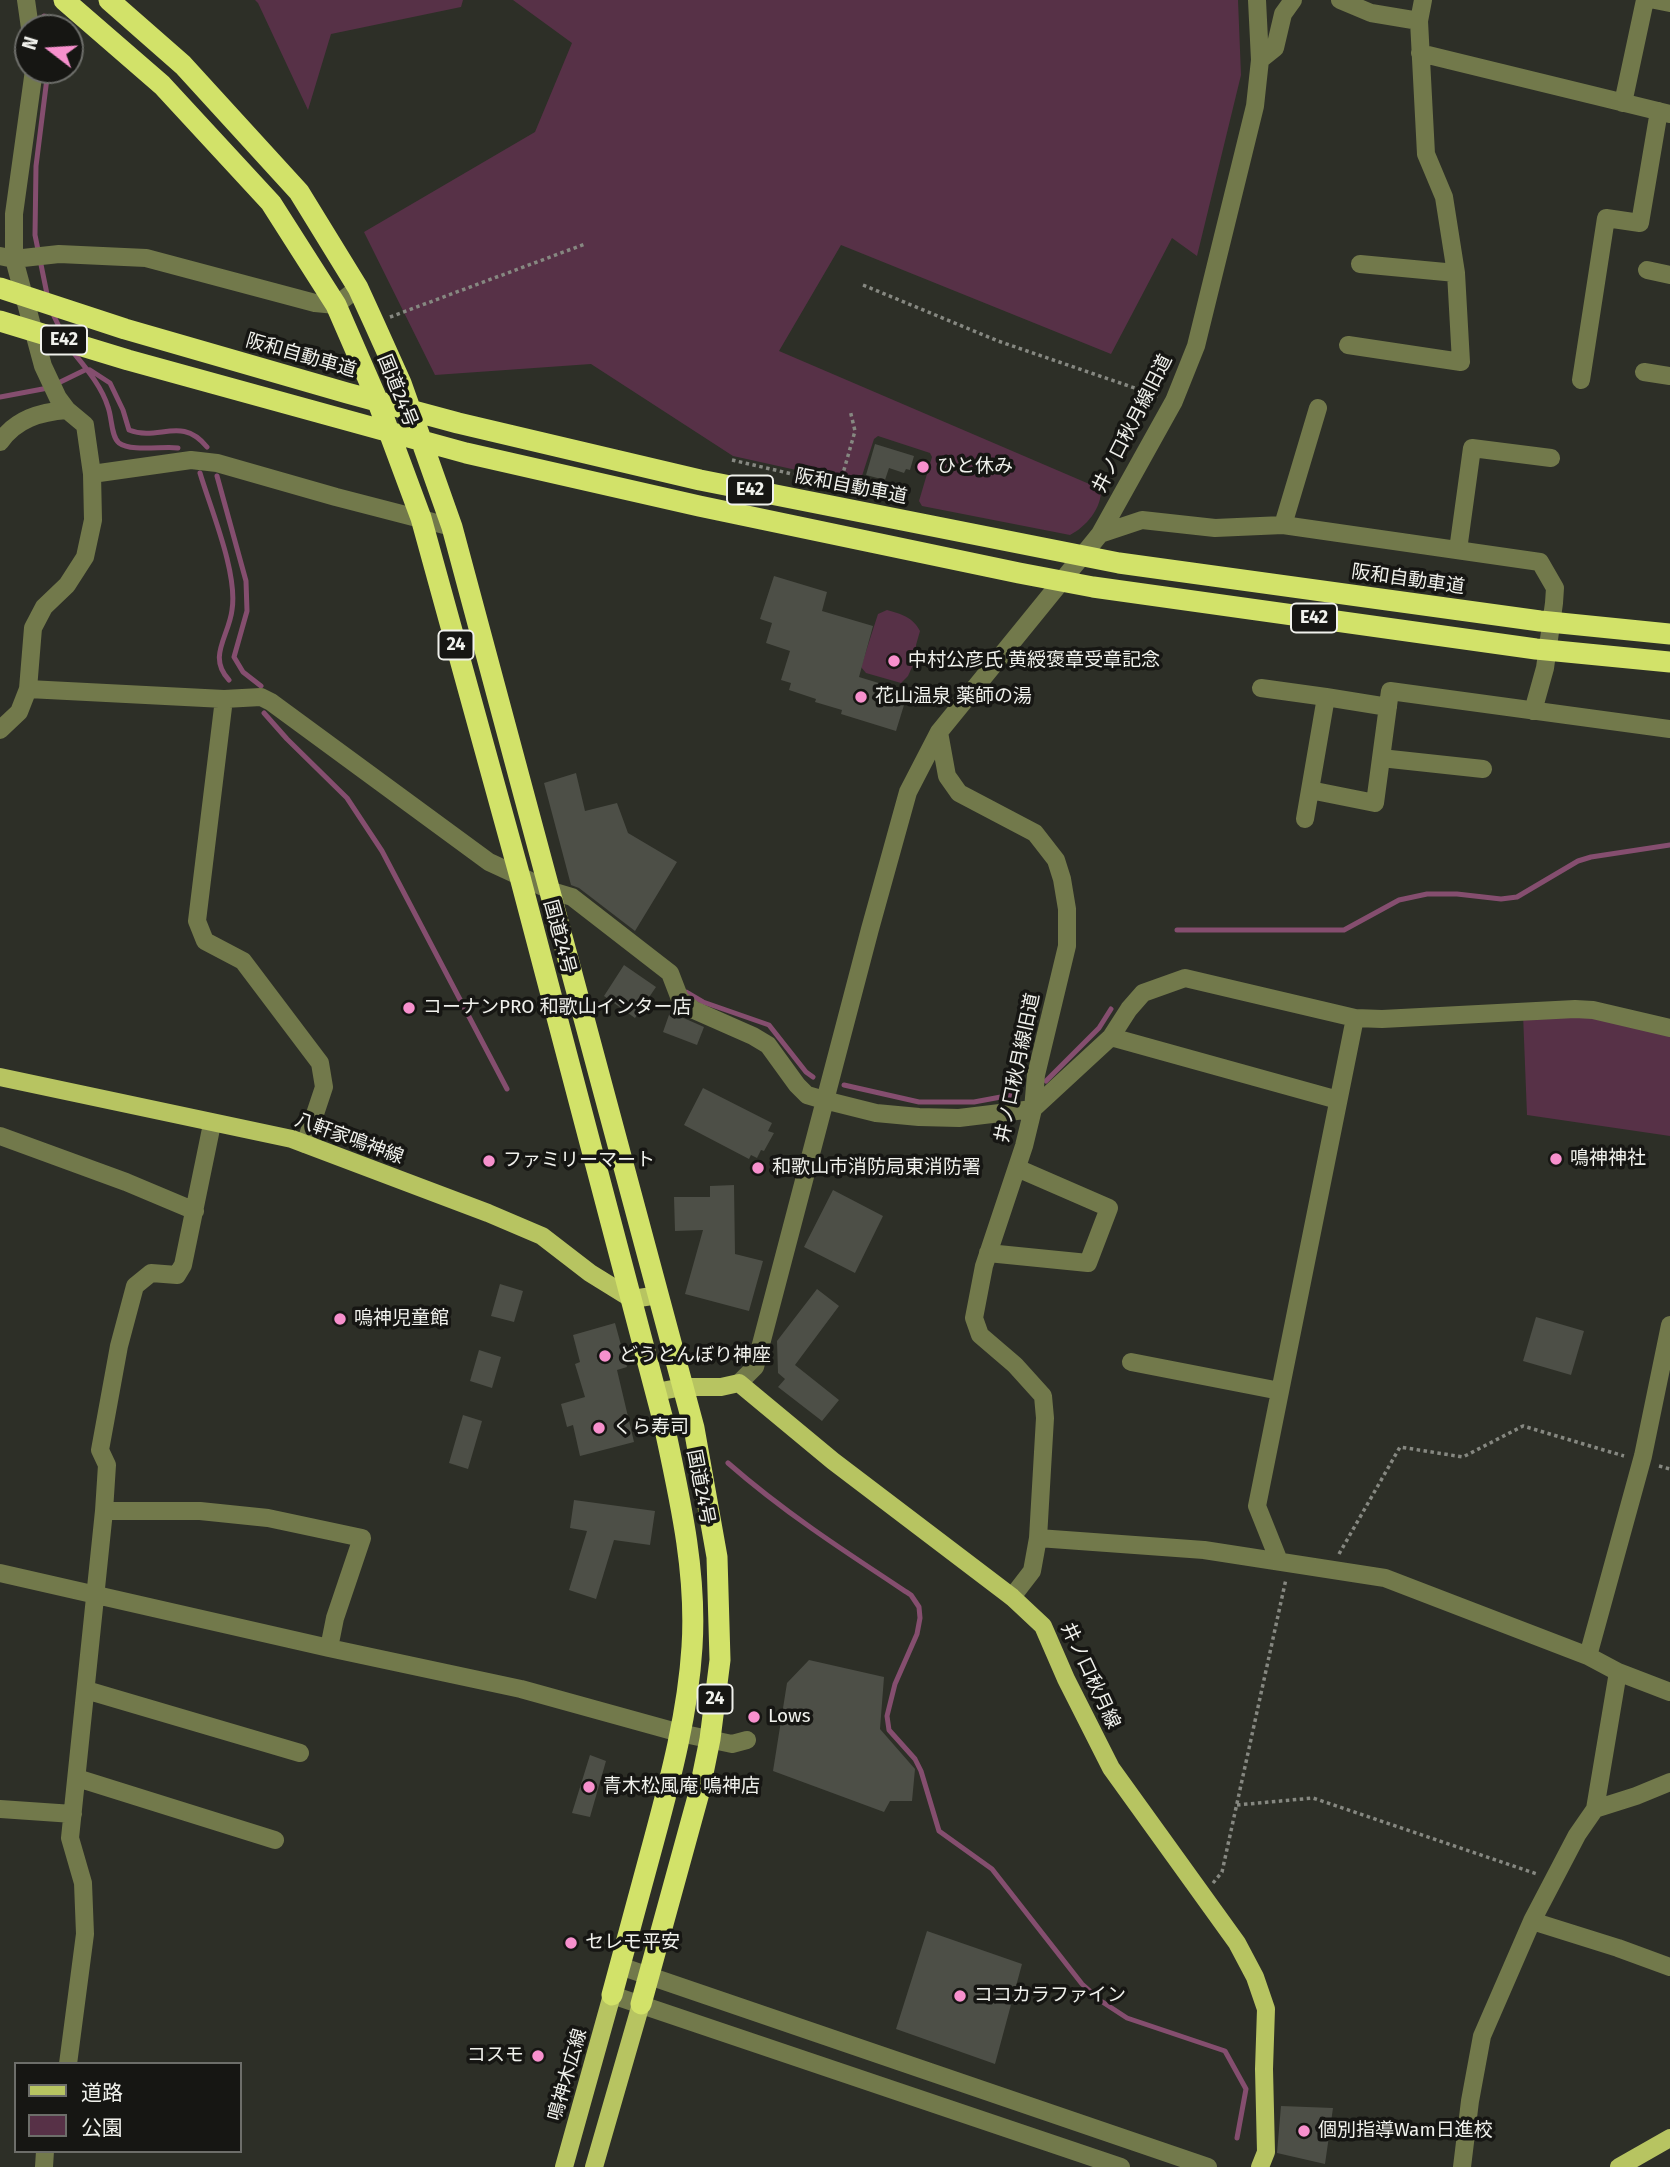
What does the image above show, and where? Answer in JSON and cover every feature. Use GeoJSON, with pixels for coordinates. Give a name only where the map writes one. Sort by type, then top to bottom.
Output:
{"type":"FeatureCollection","features":[{"type":"Feature","properties":{"kind":"highway","name":"国道24号"},"geometry":{"type":"LineString","coordinates":[[64,0],[162,85],[271,203],[336,305],[376,397],[421,518],[520,877],[656,1392],[680,1498],[691,1565],[692,1646],[680,1733],[668,1788],[612,1995]]}},
{"type":"Feature","properties":{"kind":"highway","name":"国道24号"},"geometry":{"type":"LineString","coordinates":[[109,0],[183,65],[299,192],[358,288],[401,383],[452,527],[684,1387],[694,1427],[717,1557],[720,1660],[710,1739],[699,1793],[641,2004]]}},
{"type":"Feature","properties":{"kind":"highway","name":"阪和自動車道"},"geometry":{"type":"LineString","coordinates":[[0,288],[125,329],[346,393],[457,423],[700,480],[1119,563],[1540,621],[1670,634]]}},
{"type":"Feature","properties":{"kind":"highway","name":"E42"},"geometry":{"type":"LineString","coordinates":[[0,321],[128,360],[466,453],[699,506],[1019,573],[1093,587],[1536,649],[1670,662]]}},
{"type":"Feature","properties":{"kind":"main road","name":"八軒家鳴神線"},"geometry":{"type":"LineString","coordinates":[[0,1077],[292,1139],[542,1236],[590,1273],[632,1299]]}},
{"type":"Feature","properties":{"kind":"main road"},"geometry":{"type":"LineString","coordinates":[[632,1299],[659,1295]]}},
{"type":"Feature","properties":{"kind":"main road"},"geometry":{"type":"LineString","coordinates":[[656,1392],[739,1383]]}},
{"type":"Feature","properties":{"kind":"main road","name":"井ノ口秋月線"},"geometry":{"type":"LineString","coordinates":[[739,1383],[833,1461],[1012,1597],[1043,1626],[1066,1679],[1111,1768],[1237,1943],[1255,1977],[1266,2010],[1266,2152],[1260,2167]]}},
{"type":"Feature","properties":{"kind":"main road","name":"鳴神木広線"},"geometry":{"type":"LineString","coordinates":[[564,2167],[612,1995]]}},
{"type":"Feature","properties":{"kind":"main road"},"geometry":{"type":"LineString","coordinates":[[594,2167],[641,2004]]}},
{"type":"Feature","properties":{"kind":"main road"},"geometry":{"type":"LineString","coordinates":[[1619,2167],[1670,2138]]}},
{"type":"Feature","properties":{"kind":"street","name":"井ノ口秋月線旧道"},"geometry":{"type":"LineString","coordinates":[[739,1383],[755,1367],[908,792],[939,732],[1100,534],[1174,401],[1196,346],[1253,117],[1260,60],[1257,0]]}},
{"type":"Feature","properties":{"kind":"street"},"geometry":{"type":"LineString","coordinates":[[1260,60],[1275,48],[1283,14],[1293,0]]}},
{"type":"Feature","properties":{"kind":"street"},"geometry":{"type":"LineString","coordinates":[[1340,0],[1371,13],[1419,20]]}},
{"type":"Feature","properties":{"kind":"street"},"geometry":{"type":"LineString","coordinates":[[1348,345],[1461,362],[1456,273],[1444,197],[1426,154],[1419,20],[1423,0]]}},
{"type":"Feature","properties":{"kind":"street"},"geometry":{"type":"LineString","coordinates":[[1623,103],[1645,0]]}},
{"type":"Feature","properties":{"kind":"street"},"geometry":{"type":"LineString","coordinates":[[1655,0],[1670,3]]}},
{"type":"Feature","properties":{"kind":"street"},"geometry":{"type":"LineString","coordinates":[[1420,53],[1664,112],[1640,222],[1606,218],[1581,380]]}},
{"type":"Feature","properties":{"kind":"street"},"geometry":{"type":"LineString","coordinates":[[0,730],[19,712],[28,689],[33,628],[44,607],[67,585],[85,557],[93,520],[92,474],[85,425],[62,404],[43,366],[13,258],[14,214],[32,84]]}},
{"type":"Feature","properties":{"kind":"street"},"geometry":{"type":"LineString","coordinates":[[13,258],[59,254],[146,258],[315,303],[336,305],[358,288]]}},
{"type":"Feature","properties":{"kind":"street"},"geometry":{"type":"LineString","coordinates":[[1360,264],[1456,273]]}},
{"type":"Feature","properties":{"kind":"street"},"geometry":{"type":"LineString","coordinates":[[1647,270],[1670,275]]}},
{"type":"Feature","properties":{"kind":"street"},"geometry":{"type":"LineString","coordinates":[[1644,372],[1670,376]]}},
{"type":"Feature","properties":{"kind":"street"},"geometry":{"type":"LineString","coordinates":[[2,437],[16,424],[62,404]]}},
{"type":"Feature","properties":{"kind":"street"},"geometry":{"type":"LineString","coordinates":[[1283,525],[1318,408]]}},
{"type":"Feature","properties":{"kind":"street"},"geometry":{"type":"LineString","coordinates":[[1458,550],[1472,448],[1551,458]]}},
{"type":"Feature","properties":{"kind":"street"},"geometry":{"type":"LineString","coordinates":[[92,474],[191,460],[217,463],[452,527]]}},
{"type":"Feature","properties":{"kind":"street"},"geometry":{"type":"LineString","coordinates":[[1100,534],[1142,520],[1215,528],[1283,525],[1540,562],[1555,588],[1545,668],[1533,711]]}},
{"type":"Feature","properties":{"kind":"street"},"geometry":{"type":"LineString","coordinates":[[1261,688],[1388,707]]}},
{"type":"Feature","properties":{"kind":"street"},"geometry":{"type":"LineString","coordinates":[[28,689],[224,699],[261,697],[489,862],[552,891],[572,897],[670,973],[680,999],[694,1010],[768,1045],[807,1095],[876,1113],[959,1118],[1033,1109],[1111,1037],[1143,993],[1185,978],[1355,1018],[1382,1019],[1575,1009],[1593,1010],[1670,1028]]}},
{"type":"Feature","properties":{"kind":"street"},"geometry":{"type":"LineString","coordinates":[[1310,790],[1375,803],[1390,691],[1670,729]]}},
{"type":"Feature","properties":{"kind":"street"},"geometry":{"type":"LineString","coordinates":[[1305,820],[1326,697]]}},
{"type":"Feature","properties":{"kind":"street"},"geometry":{"type":"LineString","coordinates":[[224,699],[197,921],[205,941],[243,961],[320,1063],[324,1087],[305,1144]]}},
{"type":"Feature","properties":{"kind":"street","name":"井ノ口秋月線旧道"},"geometry":{"type":"LineString","coordinates":[[939,732],[947,776],[959,793],[1035,833],[1056,860],[1067,909],[1067,946],[1036,1075],[1033,1109],[1017,1168],[988,1253],[974,1318],[980,1335],[1015,1364],[1044,1396],[1038,1538],[1032,1571],[1012,1597]]}},
{"type":"Feature","properties":{"kind":"street"},"geometry":{"type":"LineString","coordinates":[[1381,758],[1483,769]]}},
{"type":"Feature","properties":{"kind":"street"},"geometry":{"type":"LineString","coordinates":[[1279,1561],[1257,1506],[1355,1018]]}},
{"type":"Feature","properties":{"kind":"street"},"geometry":{"type":"LineString","coordinates":[[1111,1037],[1338,1100]]}},
{"type":"Feature","properties":{"kind":"street"},"geometry":{"type":"LineString","coordinates":[[68,2062],[85,1934],[83,1883],[70,1839],[104,1511],[107,1465],[100,1450],[118,1346],[135,1286],[151,1273],[177,1275],[183,1265],[212,1124]]}},
{"type":"Feature","properties":{"kind":"street"},"geometry":{"type":"LineString","coordinates":[[0,1136],[195,1211]]}},
{"type":"Feature","properties":{"kind":"street"},"geometry":{"type":"LineString","coordinates":[[988,1253],[1088,1263],[1108,1208],[1017,1168]]}},
{"type":"Feature","properties":{"kind":"street"},"geometry":{"type":"LineString","coordinates":[[1588,1656],[1642,1461],[1670,1325]]}},
{"type":"Feature","properties":{"kind":"street"},"geometry":{"type":"LineString","coordinates":[[1131,1363],[1280,1391]]}},
{"type":"Feature","properties":{"kind":"street"},"geometry":{"type":"LineString","coordinates":[[104,1511],[200,1511],[268,1518],[362,1538],[335,1618],[328,1648]]}},
{"type":"Feature","properties":{"kind":"street"},"geometry":{"type":"LineString","coordinates":[[1038,1538],[1204,1550],[1385,1578],[1588,1656],[1618,1672],[1670,1692]]}},
{"type":"Feature","properties":{"kind":"street"},"geometry":{"type":"LineString","coordinates":[[0,1573],[521,1689],[680,1733],[732,1744],[747,1740]]}},
{"type":"Feature","properties":{"kind":"street"},"geometry":{"type":"LineString","coordinates":[[1462,2167],[1482,2036],[1532,1921],[1577,1835],[1595,1809],[1618,1672]]}},
{"type":"Feature","properties":{"kind":"street"},"geometry":{"type":"LineString","coordinates":[[86,1690],[300,1753]]}},
{"type":"Feature","properties":{"kind":"street"},"geometry":{"type":"LineString","coordinates":[[77,1778],[275,1840]]}},
{"type":"Feature","properties":{"kind":"street"},"geometry":{"type":"LineString","coordinates":[[1595,1809],[1670,1782]]}},
{"type":"Feature","properties":{"kind":"street"},"geometry":{"type":"LineString","coordinates":[[0,1809],[73,1814]]}},
{"type":"Feature","properties":{"kind":"street"},"geometry":{"type":"LineString","coordinates":[[1532,1921],[1670,1967]]}},
{"type":"Feature","properties":{"kind":"street"},"geometry":{"type":"LineString","coordinates":[[620,1966],[1208,2167]]}},
{"type":"Feature","properties":{"kind":"street"},"geometry":{"type":"LineString","coordinates":[[612,1995],[1121,2167]]}},
{"type":"Feature","properties":{"kind":"path"},"geometry":{"type":"LineString","coordinates":[[374,323],[585,244]]}},
{"type":"Feature","properties":{"kind":"path"},"geometry":{"type":"LineString","coordinates":[[863,285],[998,341],[1174,401]]}},
{"type":"Feature","properties":{"kind":"path"},"geometry":{"type":"LineString","coordinates":[[839,484],[855,431],[850,410]]}},
{"type":"Feature","properties":{"kind":"path"},"geometry":{"type":"LineString","coordinates":[[732,460],[873,493]]}},
{"type":"Feature","properties":{"kind":"path"},"geometry":{"type":"LineString","coordinates":[[1331,1570],[1400,1447],[1463,1457],[1523,1426],[1642,1461]]}},
{"type":"Feature","properties":{"kind":"path"},"geometry":{"type":"LineString","coordinates":[[1203,1896],[1222,1872],[1287,1576],[1279,1561]]}},
{"type":"Feature","properties":{"kind":"path"},"geometry":{"type":"LineString","coordinates":[[1237,1805],[1313,1798],[1554,1880]]}},
{"type":"Feature","properties":{"kind":"green space"},"geometry":{"type":"Polygon","coordinates":[[[255,0],[463,0],[461,7],[331,34],[308,110],[255,0]]]}},
{"type":"Feature","properties":{"kind":"green space"},"geometry":{"type":"Polygon","coordinates":[[[513,0],[1238,0],[1241,75],[1197,256],[1172,238],[1111,354],[841,245],[779,351],[1101,489],[1099,503],[1087,522],[1070,535],[922,506],[919,501],[932,457],[930,453],[878,436],[874,439],[860,482],[855,483],[733,456],[591,364],[435,375],[364,232],[535,132],[572,43],[513,0]]]}},
{"type":"Feature","properties":{"kind":"green space"},"geometry":{"type":"Polygon","coordinates":[[[887,610],[910,619],[920,631],[916,645],[917,656],[908,676],[901,683],[866,673],[861,667],[878,614],[887,610]]]}},
{"type":"Feature","properties":{"kind":"green space"},"geometry":{"type":"Polygon","coordinates":[[[1581,1011],[1670,1031],[1670,1136],[1527,1115],[1523,1014],[1581,1011]]]}},
{"type":"Feature","properties":{"kind":"building"},"geometry":{"type":"Polygon","coordinates":[[[875,444],[914,456],[910,470],[906,469],[904,473],[889,468],[885,480],[866,475],[875,444]]]}},
{"type":"Feature","properties":{"kind":"building"},"geometry":{"type":"Polygon","coordinates":[[[774,576],[827,592],[822,611],[873,626],[859,677],[908,692],[896,731],[841,714],[842,710],[789,690],[791,683],[781,680],[790,651],[766,643],[772,623],[760,619],[774,576]]]}},
{"type":"Feature","properties":{"kind":"building"},"geometry":{"type":"Polygon","coordinates":[[[576,773],[585,811],[617,803],[628,833],[677,862],[635,931],[579,888],[571,885],[544,783],[576,773]]]}},
{"type":"Feature","properties":{"kind":"building"},"geometry":{"type":"Polygon","coordinates":[[[624,965],[656,987],[635,1018],[604,996],[624,965]]]}},
{"type":"Feature","properties":{"kind":"building"},"geometry":{"type":"Polygon","coordinates":[[[670,1012],[704,1027],[697,1045],[663,1032],[670,1012]]]}},
{"type":"Feature","properties":{"kind":"building"},"geometry":{"type":"Polygon","coordinates":[[[703,1088],[772,1123],[768,1131],[774,1133],[757,1158],[751,1155],[749,1159],[684,1125],[703,1088]]]}},
{"type":"Feature","properties":{"kind":"building"},"geometry":{"type":"Polygon","coordinates":[[[734,1185],[735,1254],[763,1261],[749,1311],[685,1294],[703,1230],[675,1231],[674,1197],[710,1197],[710,1186],[734,1185]]]}},
{"type":"Feature","properties":{"kind":"building"},"geometry":{"type":"Polygon","coordinates":[[[833,1190],[883,1216],[855,1273],[804,1247],[833,1190]]]}},
{"type":"Feature","properties":{"kind":"building"},"geometry":{"type":"Polygon","coordinates":[[[500,1284],[523,1291],[514,1322],[491,1316],[500,1284]]]}},
{"type":"Feature","properties":{"kind":"building"},"geometry":{"type":"Polygon","coordinates":[[[817,1289],[839,1306],[795,1365],[839,1400],[822,1421],[778,1387],[785,1379],[778,1373],[777,1341],[817,1289]]]}},
{"type":"Feature","properties":{"kind":"building"},"geometry":{"type":"Polygon","coordinates":[[[1536,1317],[1584,1331],[1571,1375],[1523,1361],[1536,1317]]]}},
{"type":"Feature","properties":{"kind":"building"},"geometry":{"type":"Polygon","coordinates":[[[615,1323],[627,1367],[617,1370],[634,1442],[580,1456],[573,1425],[567,1427],[561,1404],[585,1397],[575,1364],[580,1362],[573,1335],[615,1323]]]}},
{"type":"Feature","properties":{"kind":"building"},"geometry":{"type":"Polygon","coordinates":[[[479,1350],[501,1357],[492,1388],[470,1381],[479,1350]]]}},
{"type":"Feature","properties":{"kind":"building"},"geometry":{"type":"Polygon","coordinates":[[[463,1415],[482,1421],[468,1469],[449,1463],[463,1415]]]}},
{"type":"Feature","properties":{"kind":"building"},"geometry":{"type":"Polygon","coordinates":[[[574,1500],[655,1511],[650,1545],[614,1540],[596,1599],[569,1590],[587,1531],[570,1528],[574,1500]]]}},
{"type":"Feature","properties":{"kind":"building"},"geometry":{"type":"Polygon","coordinates":[[[809,1660],[884,1677],[880,1729],[915,1769],[912,1801],[890,1801],[884,1812],[773,1771],[787,1683],[809,1660]]]}},
{"type":"Feature","properties":{"kind":"building","name":"青木松風庵 鳴神店"},"geometry":{"type":"Polygon","coordinates":[[[590,1755],[606,1761],[590,1817],[572,1813],[590,1755]]]}},
{"type":"Feature","properties":{"kind":"building","name":"ココカラファイン"},"geometry":{"type":"Polygon","coordinates":[[[927,1931],[1022,1964],[995,2064],[896,2029],[927,1931]]]}},
{"type":"Feature","properties":{"kind":"building","name":"個別指導Wam日進校"},"geometry":{"type":"Polygon","coordinates":[[[1281,2106],[1333,2108],[1325,2164],[1277,2153],[1281,2106]]]}},
{"type":"Feature","properties":{"kind":"waterway"},"geometry":{"type":"LineString","coordinates":[[46,84],[36,166],[35,235],[48,299]]}},
{"type":"Feature","properties":{"kind":"waterway"},"geometry":{"type":"LineString","coordinates":[[52,312],[63,335]]}},
{"type":"Feature","properties":{"kind":"waterway"},"geometry":{"type":"LineString","coordinates":[[73,352],[102,392],[114,436],[119,443],[139,448],[178,448]]}},
{"type":"Feature","properties":{"kind":"waterway"},"geometry":{"type":"LineString","coordinates":[[0,397],[48,388],[87,369]]}},
{"type":"Feature","properties":{"kind":"waterway"},"geometry":{"type":"LineString","coordinates":[[90,370],[110,383],[129,430],[140,433],[179,431],[197,438],[207,447]]}},
{"type":"Feature","properties":{"kind":"waterway"},"geometry":{"type":"LineString","coordinates":[[200,473],[231,578],[232,610],[219,655],[223,671],[229,680]]}},
{"type":"Feature","properties":{"kind":"waterway"},"geometry":{"type":"LineString","coordinates":[[217,476],[246,581],[247,611],[234,657],[243,672],[261,686]]}},
{"type":"Feature","properties":{"kind":"waterway"},"geometry":{"type":"LineString","coordinates":[[264,713],[347,798],[382,851],[507,1089]]}},
{"type":"Feature","properties":{"kind":"waterway"},"geometry":{"type":"LineString","coordinates":[[1177,930],[1344,930],[1399,900],[1427,894],[1501,899],[1517,897],[1578,861],[1670,845]]}},
{"type":"Feature","properties":{"kind":"waterway"},"geometry":{"type":"LineString","coordinates":[[686,992],[703,1002],[769,1025],[806,1072],[813,1077]]}},
{"type":"Feature","properties":{"kind":"waterway"},"geometry":{"type":"LineString","coordinates":[[1046,1081],[1099,1028],[1111,1009]]}},
{"type":"Feature","properties":{"kind":"waterway"},"geometry":{"type":"LineString","coordinates":[[844,1085],[919,1102],[974,1102],[1017,1094]]}},
{"type":"Feature","properties":{"kind":"waterway"},"geometry":{"type":"LineString","coordinates":[[728,1463],[794,1516],[911,1595],[919,1607],[917,1634],[895,1684],[887,1716],[889,1730],[915,1759],[921,1771],[939,1831],[992,1869],[1082,1984],[1101,2001],[1127,2018],[1225,2051],[1246,2089],[1237,2138]]}},
{"type":"Feature","properties":{"kind":"place","name":"ひと休み"},"geometry":{"type":"Point","coordinates":[923,467]}},
{"type":"Feature","properties":{"kind":"place","name":"中村公彦氏 黄綬褒章受章記念"},"geometry":{"type":"Point","coordinates":[894,661]}},
{"type":"Feature","properties":{"kind":"place","name":"花山温泉 薬師の湯"},"geometry":{"type":"Point","coordinates":[861,697]}},
{"type":"Feature","properties":{"kind":"place","name":"コーナンPRO 和歌山インター店"},"geometry":{"type":"Point","coordinates":[409,1008]}},
{"type":"Feature","properties":{"kind":"place","name":"鳴神神社"},"geometry":{"type":"Point","coordinates":[1556,1159]}},
{"type":"Feature","properties":{"kind":"place","name":"ファミリーマート"},"geometry":{"type":"Point","coordinates":[489,1161]}},
{"type":"Feature","properties":{"kind":"place","name":"和歌山市消防局東消防署"},"geometry":{"type":"Point","coordinates":[758,1168]}},
{"type":"Feature","properties":{"kind":"place","name":"嗚神児童館"},"geometry":{"type":"Point","coordinates":[340,1319]}},
{"type":"Feature","properties":{"kind":"place","name":"どうとんぼり神座"},"geometry":{"type":"Point","coordinates":[605,1356]}},
{"type":"Feature","properties":{"kind":"place","name":"くら寿司"},"geometry":{"type":"Point","coordinates":[599,1428]}},
{"type":"Feature","properties":{"kind":"place","name":"Lows"},"geometry":{"type":"Point","coordinates":[754,1717]}},
{"type":"Feature","properties":{"kind":"place","name":"青木松風庵 鳴神店"},"geometry":{"type":"Point","coordinates":[589,1787]}},
{"type":"Feature","properties":{"kind":"place","name":"セレモ平安"},"geometry":{"type":"Point","coordinates":[571,1943]}},
{"type":"Feature","properties":{"kind":"place","name":"ココカラファイン"},"geometry":{"type":"Point","coordinates":[960,1996]}},
{"type":"Feature","properties":{"kind":"place","name":"コスモ"},"geometry":{"type":"Point","coordinates":[538,2056]}},
{"type":"Feature","properties":{"kind":"place","name":"個別指導Wam日進校"},"geometry":{"type":"Point","coordinates":[1304,2131]}}]}
